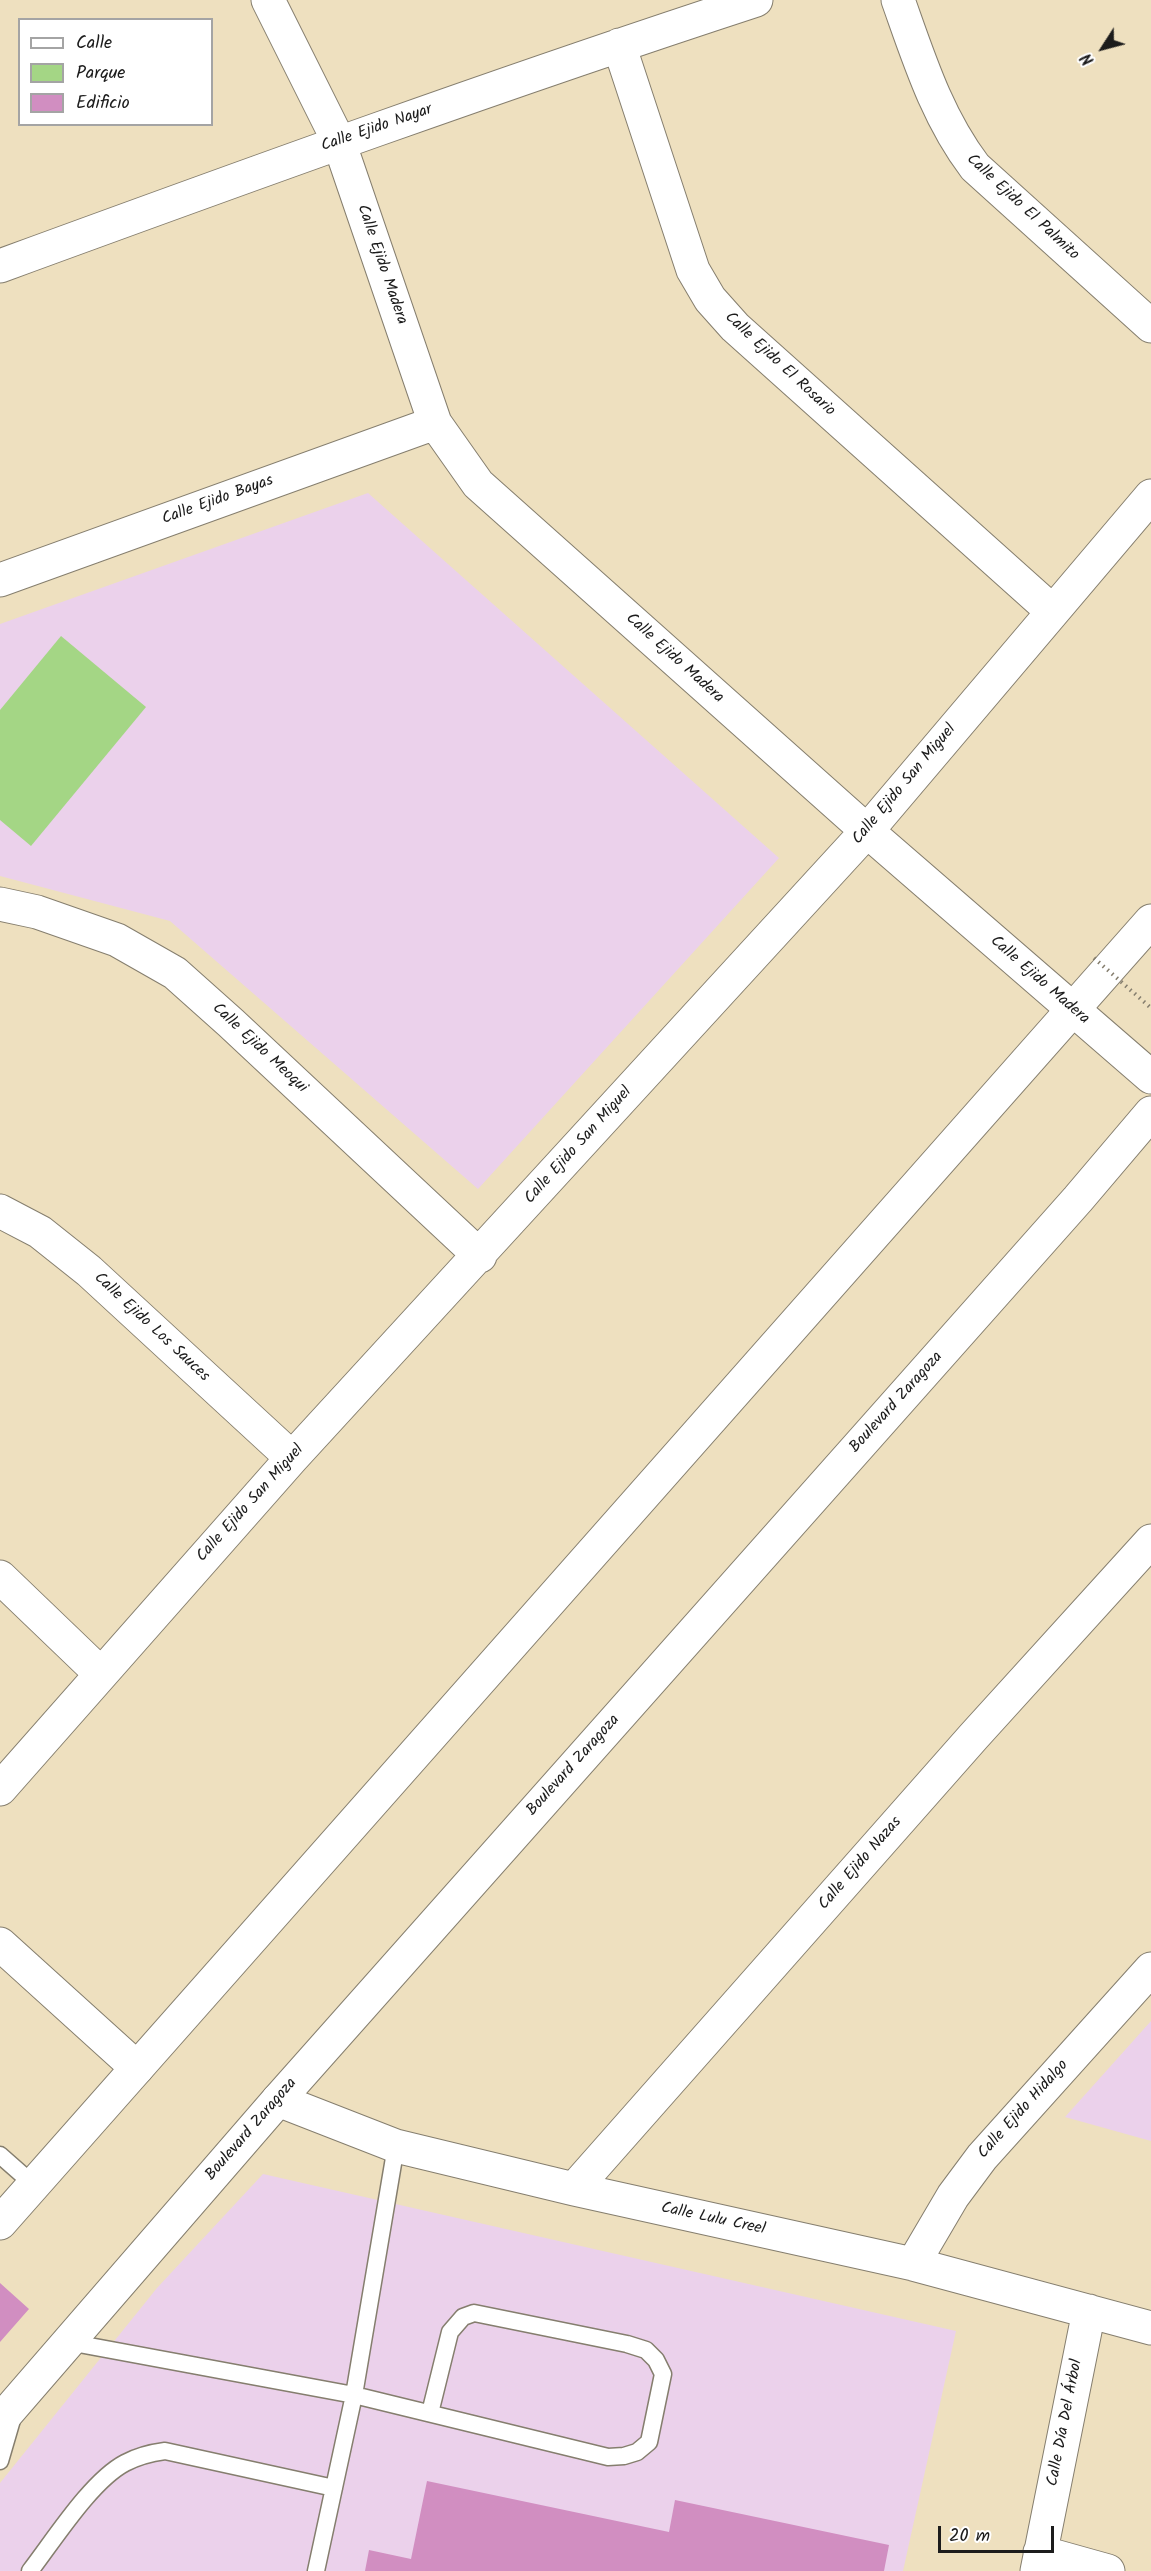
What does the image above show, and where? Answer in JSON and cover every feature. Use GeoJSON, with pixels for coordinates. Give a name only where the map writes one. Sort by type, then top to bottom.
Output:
{"type":"FeatureCollection","features":[{"type":"Feature","properties":{"kind":"street","name":"Calle Ejido Madera"},"geometry":{"type":"LineString","coordinates":[[268,0],[339,142],[435,423],[478,484],[867,831],[1151,1077]]}},
{"type":"Feature","properties":{"kind":"street","name":"Calle Ejido Nayar"},"geometry":{"type":"LineString","coordinates":[[0,266],[339,142],[756,0]]}},
{"type":"Feature","properties":{"kind":"street","name":"Calle Ejido El Palmito"},"geometry":{"type":"LineString","coordinates":[[898,0],[930,90],[955,141],[975,167],[1151,326]]}},
{"type":"Feature","properties":{"kind":"street","name":"Calle Ejido El Rosario"},"geometry":{"type":"LineString","coordinates":[[619,45],[693,270],[710,299],[735,327],[1052,611]]}},
{"type":"Feature","properties":{"kind":"street","name":"Calle Ejido Bayas"},"geometry":{"type":"LineString","coordinates":[[0,580],[435,423]]}},
{"type":"Feature","properties":{"kind":"street","name":"Calle Ejido San Miguel"},"geometry":{"type":"LineString","coordinates":[[0,1789],[292,1458],[480,1256],[867,831],[1151,496]]}},
{"type":"Feature","properties":{"kind":"street","name":"Calle Ejido Meoqui"},"geometry":{"type":"LineString","coordinates":[[0,904],[37,912],[117,940],[175,973],[480,1256]]}},
{"type":"Feature","properties":{"kind":"street"},"geometry":{"type":"LineString","coordinates":[[0,2223],[1151,921]]}},
{"type":"Feature","properties":{"kind":"street","name":"Boulevard Zaragoza"},"geometry":{"type":"LineString","coordinates":[[8,2413],[278,2100],[1070,1208],[1151,1113]]}},
{"type":"Feature","properties":{"kind":"street","name":"Calle Ejido Los Sauces"},"geometry":{"type":"LineString","coordinates":[[0,1211],[40,1232],[89,1271],[292,1458]]}},
{"type":"Feature","properties":{"kind":"street","name":"Calle Ejido Nazas"},"geometry":{"type":"LineString","coordinates":[[574,2189],[974,1736],[1151,1541]]}},
{"type":"Feature","properties":{"kind":"street"},"geometry":{"type":"LineString","coordinates":[[0,1577],[101,1674]]}},
{"type":"Feature","properties":{"kind":"street"},"geometry":{"type":"LineString","coordinates":[[0,1944],[138,2068]]}},
{"type":"Feature","properties":{"kind":"street","name":"Calle Ejido Hidalgo"},"geometry":{"type":"LineString","coordinates":[[913,2264],[953,2196],[981,2157],[1151,1969]]}},
{"type":"Feature","properties":{"kind":"street","name":"Calle Lulu Creel"},"geometry":{"type":"LineString","coordinates":[[278,2100],[396,2146],[574,2189],[913,2264],[1151,2328]]}},
{"type":"Feature","properties":{"kind":"street","name":"Calle Día Del Árbol"},"geometry":{"type":"LineString","coordinates":[[1039,2562],[1089,2311]]}},
{"type":"Feature","properties":{"kind":"street"},"geometry":{"type":"LineString","coordinates":[[1039,2562],[1108,2571]]}},
{"type":"Feature","properties":{"kind":"lane"},"geometry":{"type":"LineString","coordinates":[[316,2571],[354,2396],[396,2146]]}},
{"type":"Feature","properties":{"kind":"lane"},"geometry":{"type":"LineString","coordinates":[[0,2155],[34,2185]]}},
{"type":"Feature","properties":{"kind":"lane"},"geometry":{"type":"LineString","coordinates":[[68,2342],[354,2396],[608,2457],[637,2452],[649,2442],[663,2374],[656,2360],[646,2350],[627,2344],[474,2313],[463,2317],[450,2332],[430,2413]]}},
{"type":"Feature","properties":{"kind":"lane"},"geometry":{"type":"LineString","coordinates":[[0,2461],[8,2413]]}},
{"type":"Feature","properties":{"kind":"lane"},"geometry":{"type":"LineString","coordinates":[[30,2571],[100,2482],[123,2464],[145,2454],[165,2451],[334,2488]]}},
{"type":"Feature","properties":{"kind":"path"},"geometry":{"type":"LineString","coordinates":[[1094,958],[1151,1008]]}},
{"type":"Feature","properties":{"kind":"shaded area"},"geometry":{"type":"Polygon","coordinates":[[[368,493],[779,858],[478,1189],[170,921],[0,876],[0,624],[368,493]]]}},
{"type":"Feature","properties":{"kind":"shaded area"},"geometry":{"type":"Polygon","coordinates":[[[1151,2021],[1151,2141],[1065,2117],[1151,2021]]]}},
{"type":"Feature","properties":{"kind":"shaded area"},"geometry":{"type":"Polygon","coordinates":[[[263,2174],[956,2331],[903,2571],[0,2571],[0,2483],[157,2288],[263,2174]]]}},
{"type":"Feature","properties":{"kind":"green space"},"geometry":{"type":"Polygon","coordinates":[[[61,636],[146,707],[31,846],[0,820],[0,710],[61,636]]]}},
{"type":"Feature","properties":{"kind":"building"},"geometry":{"type":"Polygon","coordinates":[[[0,2283],[29,2309],[0,2342],[0,2283]]]}},
{"type":"Feature","properties":{"kind":"building"},"geometry":{"type":"Polygon","coordinates":[[[427,2481],[669,2532],[675,2500],[889,2545],[884,2571],[365,2571],[369,2550],[411,2559],[427,2481]]]}}]}
